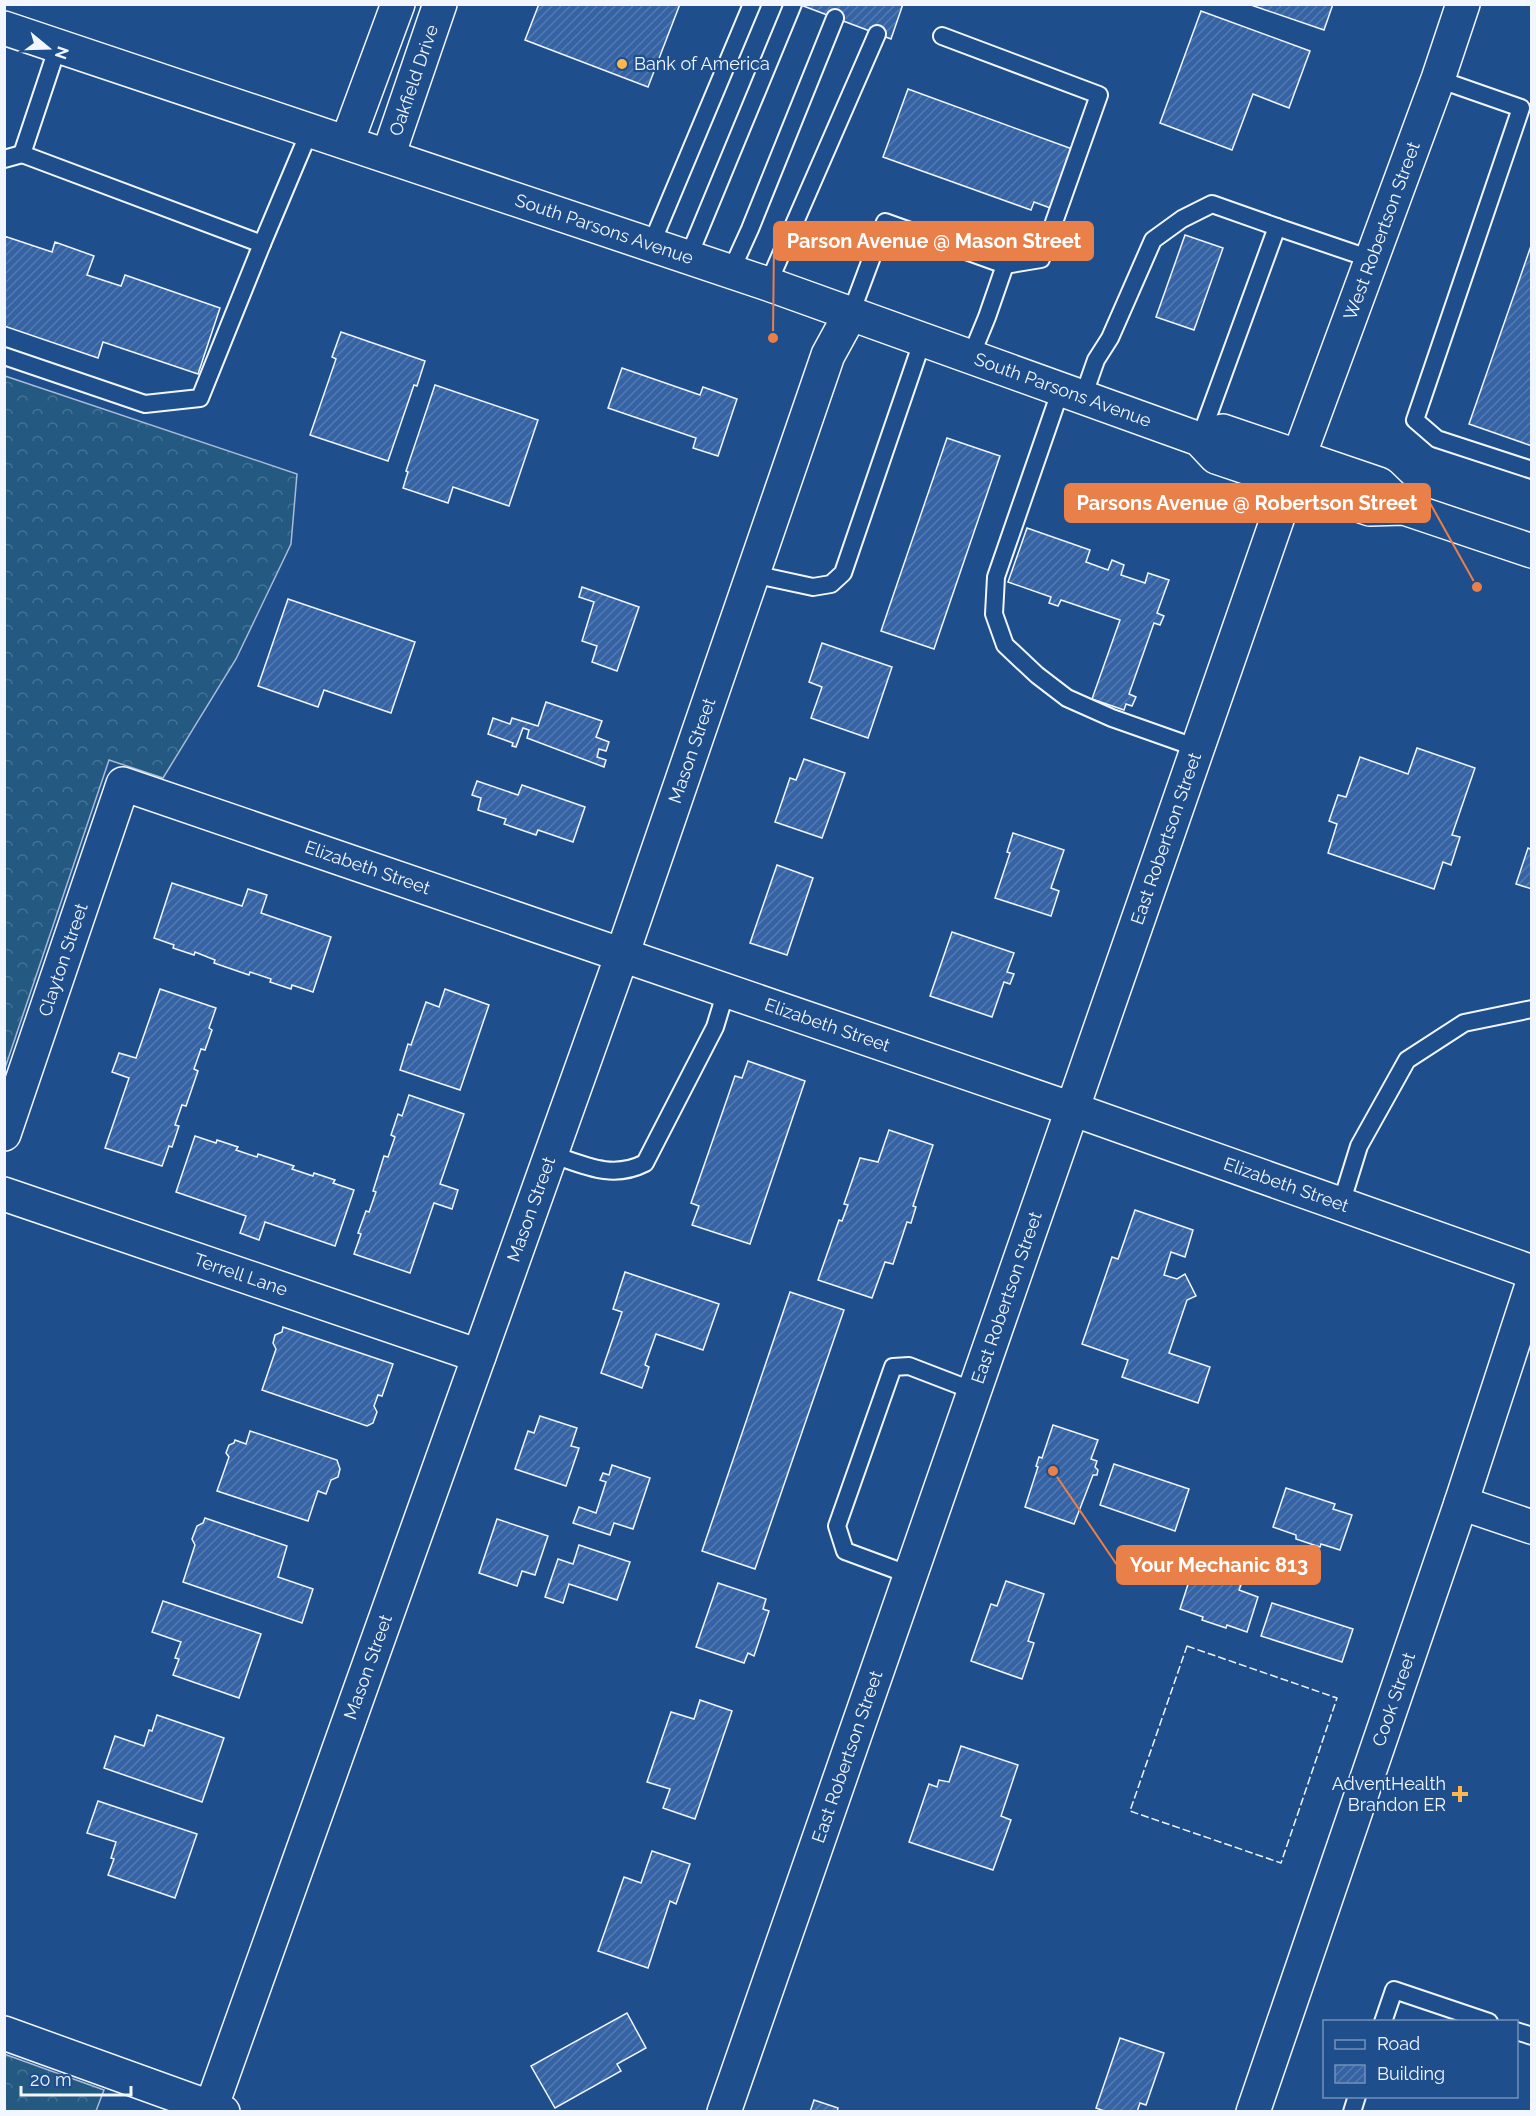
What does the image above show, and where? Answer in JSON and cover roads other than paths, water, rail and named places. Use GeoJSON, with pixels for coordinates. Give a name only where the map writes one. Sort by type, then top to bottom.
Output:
{"type":"FeatureCollection","features":[{"type":"Feature","properties":{"kind":"street"},"geometry":{"type":"LineString","coordinates":[[347,142],[398,4]]}},
{"type":"Feature","properties":{"kind":"street","name":"Oakfield Drive"},"geometry":{"type":"LineString","coordinates":[[388,156],[440,4]]}},
{"type":"Feature","properties":{"kind":"street","name":"West Robertson Street"},"geometry":{"type":"LineString","coordinates":[[1294,469],[1438,79],[1463,4]]}},
{"type":"Feature","properties":{"kind":"street","name":"South Parsons Avenue"},"geometry":{"type":"LineString","coordinates":[[4,28],[851,313],[1199,439],[1216,457],[1294,469],[1370,509],[1404,508],[1532,551]]}},
{"type":"Feature","properties":{"kind":"street","name":"Mason Street"},"geometry":{"type":"LineString","coordinates":[[217,2110],[478,1356],[622,955],[828,355],[851,313]]}},
{"type":"Feature","properties":{"kind":"street","name":"East Robertson Street"},"geometry":{"type":"LineString","coordinates":[[724,2112],[1294,469]]}},
{"type":"Feature","properties":{"kind":"street","name":"Elizabeth Street"},"geometry":{"type":"LineString","coordinates":[[123,784],[1072,1109],[1532,1272]]}},
{"type":"Feature","properties":{"kind":"street","name":"Clayton Street"},"geometry":{"type":"LineString","coordinates":[[4,1134],[123,784]]}},
{"type":"Feature","properties":{"kind":"street","name":"Terrell Lane"},"geometry":{"type":"LineString","coordinates":[[4,1194],[478,1356]]}},
{"type":"Feature","properties":{"kind":"street","name":"Cook Street"},"geometry":{"type":"LineString","coordinates":[[1253,2112],[1461,1503],[1532,1285]]}},
{"type":"Feature","properties":{"kind":"street"},"geometry":{"type":"LineString","coordinates":[[1461,1503],[1532,1527]]}},
{"type":"Feature","properties":{"kind":"street"},"geometry":{"type":"LineString","coordinates":[[4,2033],[217,2110]]}},
{"type":"Feature","properties":{"kind":"lane"},"geometry":{"type":"LineString","coordinates":[[651,245],[752,4]]}},
{"type":"Feature","properties":{"kind":"lane"},"geometry":{"type":"LineString","coordinates":[[688,258],[794,4]]}},
{"type":"Feature","properties":{"kind":"lane"},"geometry":{"type":"LineString","coordinates":[[731,272],[835,18]]}},
{"type":"Feature","properties":{"kind":"lane"},"geometry":{"type":"LineString","coordinates":[[768,284],[877,34]]}},
{"type":"Feature","properties":{"kind":"lane"},"geometry":{"type":"LineString","coordinates":[[851,313],[885,222],[1005,265],[1041,259],[1100,95],[942,36]]}},
{"type":"Feature","properties":{"kind":"lane"},"geometry":{"type":"LineString","coordinates":[[22,154],[58,46]]}},
{"type":"Feature","properties":{"kind":"lane"},"geometry":{"type":"LineString","coordinates":[[1438,79],[1526,110],[1415,420],[1437,440],[1532,470]]}},
{"type":"Feature","properties":{"kind":"lane"},"geometry":{"type":"LineString","coordinates":[[4,356],[145,404],[200,398],[310,130]]}},
{"type":"Feature","properties":{"kind":"lane"},"geometry":{"type":"LineString","coordinates":[[4,159],[22,154],[262,244]]}},
{"type":"Feature","properties":{"kind":"lane"},"geometry":{"type":"LineString","coordinates":[[1197,748],[1112,718],[1067,698],[1037,675],[1005,645],[994,614],[996,577],[1072,393],[1110,338],[1153,240],[1182,219],[1212,204],[1371,259]]}},
{"type":"Feature","properties":{"kind":"lane"},"geometry":{"type":"LineString","coordinates":[[1199,439],[1277,227]]}},
{"type":"Feature","properties":{"kind":"lane"},"geometry":{"type":"LineString","coordinates":[[972,356],[1005,265]]}},
{"type":"Feature","properties":{"kind":"lane"},"geometry":{"type":"LineString","coordinates":[[753,573],[813,587],[831,584],[843,573],[923,339]]}},
{"type":"Feature","properties":{"kind":"lane"},"geometry":{"type":"LineString","coordinates":[[551,1154],[591,1168],[613,1172],[631,1170],[645,1163],[715,1027],[726,991]]}},
{"type":"Feature","properties":{"kind":"lane"},"geometry":{"type":"LineString","coordinates":[[1341,1204],[1359,1146],[1407,1060],[1464,1023],[1532,1009]]}},
{"type":"Feature","properties":{"kind":"lane"},"geometry":{"type":"LineString","coordinates":[[910,1575],[845,1551],[837,1526],[893,1367],[909,1366],[974,1391]]}},
{"type":"Feature","properties":{"kind":"lane"},"geometry":{"type":"LineString","coordinates":[[1384,2020],[1394,1990],[1483,2020]]}},
{"type":"Feature","properties":{"kind":"place","name":"Bank of America"},"geometry":{"type":"Point","coordinates":[622,64]}},
{"type":"Feature","properties":{"kind":"place","name":"Parson Avenue @ Mason Street"},"geometry":{"type":"Point","coordinates":[773,338]}},
{"type":"Feature","properties":{"kind":"place","name":"Parsons Avenue @ Robertson Street"},"geometry":{"type":"Point","coordinates":[1477,587]}},
{"type":"Feature","properties":{"kind":"place","name":"Your Mechanic 813"},"geometry":{"type":"Point","coordinates":[1053,1471]}},
{"type":"Feature","properties":{"kind":"place","name":"AdventHealth Brandon ER"},"geometry":{"type":"Point","coordinates":[1460,1794]}}]}
